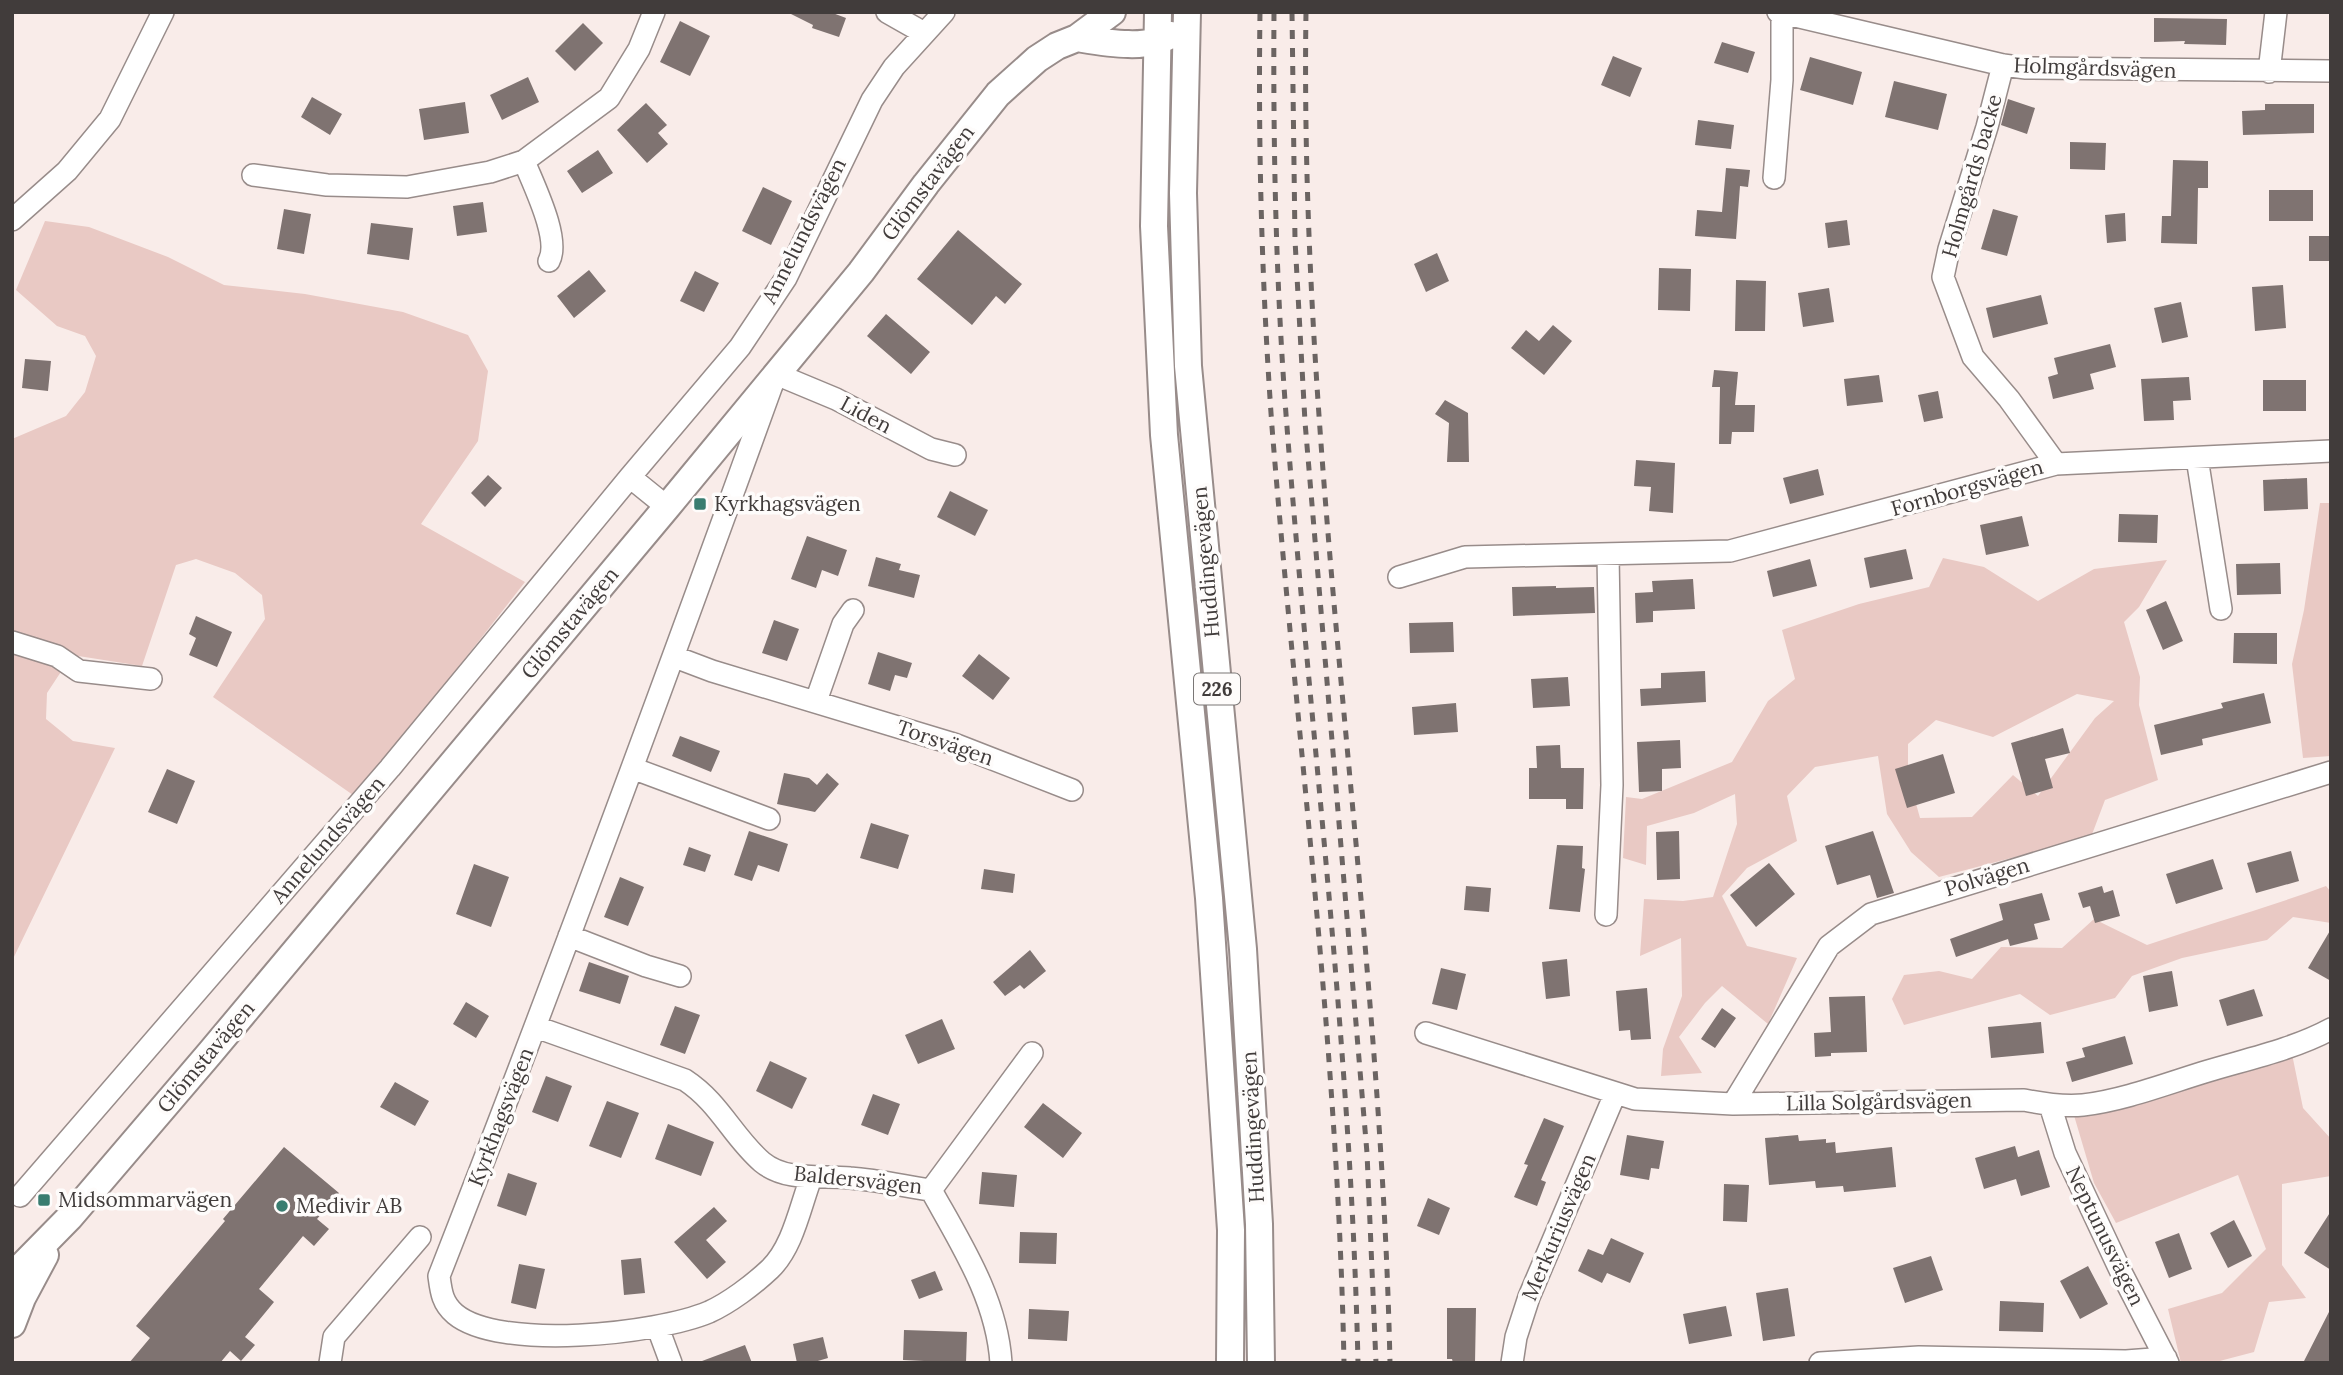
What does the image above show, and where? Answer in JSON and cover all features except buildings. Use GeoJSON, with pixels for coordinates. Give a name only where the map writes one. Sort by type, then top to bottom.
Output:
{"type":"FeatureCollection","features":[{"type":"Feature","properties":{"kind":"main road","name":"Glömstavägen"},"geometry":{"type":"LineString","coordinates":[[12,1276],[69,1218],[237,1021],[667,507],[861,272],[926,184],[998,94],[1037,59],[1077,38],[1112,12]]}},
{"type":"Feature","properties":{"kind":"main road","name":"Huddingevägen"},"geometry":{"type":"LineString","coordinates":[[1158,12],[1154,226],[1164,435],[1209,898],[1231,1230],[1230,1363]]}},
{"type":"Feature","properties":{"kind":"main road"},"geometry":{"type":"LineString","coordinates":[[1077,38],[1119,44],[1156,41],[1167,38],[1187,13]]}},
{"type":"Feature","properties":{"kind":"main road","name":"Huddingevägen"},"geometry":{"type":"LineString","coordinates":[[1187,13],[1183,193],[1188,366],[1243,949],[1259,1224],[1261,1363]]}},
{"type":"Feature","properties":{"kind":"main road","name":"Glömstavägen"},"geometry":{"type":"LineString","coordinates":[[12,1325],[39,1265],[69,1218]]}},
{"type":"Feature","properties":{"kind":"street"},"geometry":{"type":"LineString","coordinates":[[12,220],[67,171],[110,119],[163,12]]}},
{"type":"Feature","properties":{"kind":"street"},"geometry":{"type":"LineString","coordinates":[[253,175],[327,184],[407,187],[490,172],[524,161],[609,98],[639,49],[654,12]]}},
{"type":"Feature","properties":{"kind":"street"},"geometry":{"type":"LineString","coordinates":[[887,12],[924,33]]}},
{"type":"Feature","properties":{"kind":"street","name":"Annelundsvägen"},"geometry":{"type":"LineString","coordinates":[[20,1196],[390,768],[740,347],[786,278],[872,100],[894,67],[944,12]]}},
{"type":"Feature","properties":{"kind":"street"},"geometry":{"type":"LineString","coordinates":[[2269,72],[2276,12]]}},
{"type":"Feature","properties":{"kind":"street","name":"Holmgårdsvägen"},"geometry":{"type":"LineString","coordinates":[[1774,178],[1782,80],[1780,13],[2003,65],[2045,68],[2331,71]]}},
{"type":"Feature","properties":{"kind":"street","name":"Holmgårds backe"},"geometry":{"type":"LineString","coordinates":[[2003,65],[1943,277],[1973,357],[2009,399],[2056,464]]}},
{"type":"Feature","properties":{"kind":"street"},"geometry":{"type":"LineString","coordinates":[[524,161],[548,222],[553,255],[550,261]]}},
{"type":"Feature","properties":{"kind":"street","name":"Liden"},"geometry":{"type":"LineString","coordinates":[[776,374],[836,399],[931,449],[955,455]]}},
{"type":"Feature","properties":{"kind":"street","name":"Kyrkhagsvägen"},"geometry":{"type":"LineString","coordinates":[[657,1328],[592,1335],[526,1334],[485,1328],[467,1322],[455,1314],[443,1299],[439,1276],[676,657],[776,374]]}},
{"type":"Feature","properties":{"kind":"street","name":"Fornborgsvägen"},"geometry":{"type":"LineString","coordinates":[[1399,577],[1465,557],[1730,551],[2056,464],[2331,451]]}},
{"type":"Feature","properties":{"kind":"street"},"geometry":{"type":"LineString","coordinates":[[2197,457],[2221,609]]}},
{"type":"Feature","properties":{"kind":"street"},"geometry":{"type":"LineString","coordinates":[[630,477],[667,507]]}},
{"type":"Feature","properties":{"kind":"street"},"geometry":{"type":"LineString","coordinates":[[1605,915],[1612,785],[1608,555]]}},
{"type":"Feature","properties":{"kind":"street"},"geometry":{"type":"LineString","coordinates":[[816,701],[843,624],[853,610]]}},
{"type":"Feature","properties":{"kind":"street"},"geometry":{"type":"LineString","coordinates":[[12,642],[57,656],[79,671],[151,679]]}},
{"type":"Feature","properties":{"kind":"street","name":"Torsvägen"},"geometry":{"type":"LineString","coordinates":[[676,657],[712,671],[954,744],[1072,790]]}},
{"type":"Feature","properties":{"kind":"street"},"geometry":{"type":"LineString","coordinates":[[632,768],[769,820]]}},
{"type":"Feature","properties":{"kind":"street","name":"Polvägen"},"geometry":{"type":"LineString","coordinates":[[1733,1104],[1829,946],[1871,914],[2331,772]]}},
{"type":"Feature","properties":{"kind":"street"},"geometry":{"type":"LineString","coordinates":[[569,936],[646,966],[680,976]]}},
{"type":"Feature","properties":{"kind":"street","name":"Baldersvägen"},"geometry":{"type":"LineString","coordinates":[[536,1027],[685,1080],[702,1091],[764,1164],[782,1172],[811,1178],[850,1178],[930,1190],[1032,1053]]}},
{"type":"Feature","properties":{"kind":"street","name":"Lilla Solgårdsvägen"},"geometry":{"type":"LineString","coordinates":[[1426,1033],[1635,1099],[1733,1104],[2024,1100],[2050,1105],[2083,1105],[2127,1095],[2262,1055],[2331,1029]]}},
{"type":"Feature","properties":{"kind":"street","name":"Merkuriusvägen"},"geometry":{"type":"LineString","coordinates":[[1512,1363],[1516,1337],[1529,1297],[1615,1094]]}},
{"type":"Feature","properties":{"kind":"street","name":"Neptunusvägen"},"geometry":{"type":"LineString","coordinates":[[2050,1105],[2065,1153],[2121,1272],[2167,1360]]}},
{"type":"Feature","properties":{"kind":"street"},"geometry":{"type":"LineString","coordinates":[[671,1363],[657,1328],[709,1312],[769,1269],[782,1255],[811,1178]]}},
{"type":"Feature","properties":{"kind":"street"},"geometry":{"type":"LineString","coordinates":[[930,1190],[970,1260],[998,1332],[1001,1363]]}},
{"type":"Feature","properties":{"kind":"street"},"geometry":{"type":"LineString","coordinates":[[330,1363],[334,1337],[420,1237]]}},
{"type":"Feature","properties":{"kind":"street"},"geometry":{"type":"LineString","coordinates":[[1820,1363],[1919,1357],[2167,1360]]}},
{"type":"Feature","properties":{"kind":"shaded area"},"geometry":{"type":"Polygon","coordinates":[[[45,221],[89,227],[168,257],[224,285],[305,294],[403,312],[468,335],[488,371],[478,441],[421,524],[525,582],[409,730],[353,795],[213,697],[265,619],[262,595],[235,573],[196,559],[176,565],[142,666],[72,655],[47,693],[46,719],[73,741],[115,748],[12,961],[12,439],[66,416],[85,392],[96,356],[85,336],[57,326],[16,290],[45,221]]]}},
{"type":"Feature","properties":{"kind":"shaded area"},"geometry":{"type":"Polygon","coordinates":[[[2320,503],[2331,503],[2331,756],[2303,758],[2292,664],[2304,610],[2320,503]]]}},
{"type":"Feature","properties":{"kind":"shaded area"},"geometry":{"type":"Polygon","coordinates":[[[1943,558],[1984,567],[2038,601],[2094,569],[2167,560],[2139,607],[2124,622],[2140,677],[2139,705],[2158,780],[2105,800],[2091,837],[1939,877],[1911,852],[1887,814],[1878,756],[1815,767],[1787,796],[1797,841],[1747,868],[1722,896],[1747,946],[1797,958],[1768,1024],[1722,986],[1679,1037],[1702,1073],[1661,1076],[1663,1049],[1682,996],[1681,938],[1640,956],[1644,899],[1683,901],[1713,897],[1737,824],[1735,794],[1694,813],[1647,826],[1646,865],[1623,858],[1626,797],[1642,799],[1732,762],[1768,701],[1795,679],[1782,630],[1859,604],[1929,587],[1943,558]],[[2077,694],[1993,737],[1936,720],[1908,744],[1908,775],[1920,818],[1972,817],[2013,775],[2038,796],[2095,718],[2114,701],[2077,694]]]}},
{"type":"Feature","properties":{"kind":"shaded area"},"geometry":{"type":"Polygon","coordinates":[[[2326,886],[2331,892],[2331,923],[2293,917],[2267,940],[2182,958],[2132,976],[2115,998],[2050,1015],[2020,994],[1904,1025],[1892,999],[1904,975],[1939,971],[1972,979],[2001,947],[2062,948],[2094,919],[2147,945],[2326,886]]]}},
{"type":"Feature","properties":{"kind":"shaded area"},"geometry":{"type":"Polygon","coordinates":[[[2292,1054],[2303,1108],[2331,1139],[2331,1176],[2282,1184],[2282,1265],[2306,1298],[2269,1302],[2254,1352],[2212,1363],[2181,1363],[2168,1309],[2222,1293],[2266,1249],[2238,1175],[2116,1223],[2094,1183],[2073,1112],[2136,1103],[2292,1054]]]}},
{"type":"Feature","properties":{"kind":"railway"},"geometry":{"type":"LineString","coordinates":[[1260,12],[1262,219],[1272,427],[1325,1012],[1334,1129],[1344,1363]]}},
{"type":"Feature","properties":{"kind":"railway"},"geometry":{"type":"LineString","coordinates":[[1274,12],[1276,219],[1283,375],[1339,1012],[1354,1246],[1358,1363]]}},
{"type":"Feature","properties":{"kind":"railway"},"geometry":{"type":"LineString","coordinates":[[1292,12],[1295,240],[1305,422],[1367,1153],[1376,1363]]}},
{"type":"Feature","properties":{"kind":"railway"},"geometry":{"type":"LineString","coordinates":[[1306,12],[1307,181],[1315,350],[1327,519],[1372,1025],[1390,1363]]}},
{"type":"Feature","properties":{"kind":"place","name":"Kyrkhagsvägen"},"geometry":{"type":"Point","coordinates":[700,504]}},
{"type":"Feature","properties":{"kind":"place","name":"Midsommarvägen"},"geometry":{"type":"Point","coordinates":[44,1200]}},
{"type":"Feature","properties":{"kind":"place","name":"Medivir AB"},"geometry":{"type":"Point","coordinates":[282,1206]}}]}
